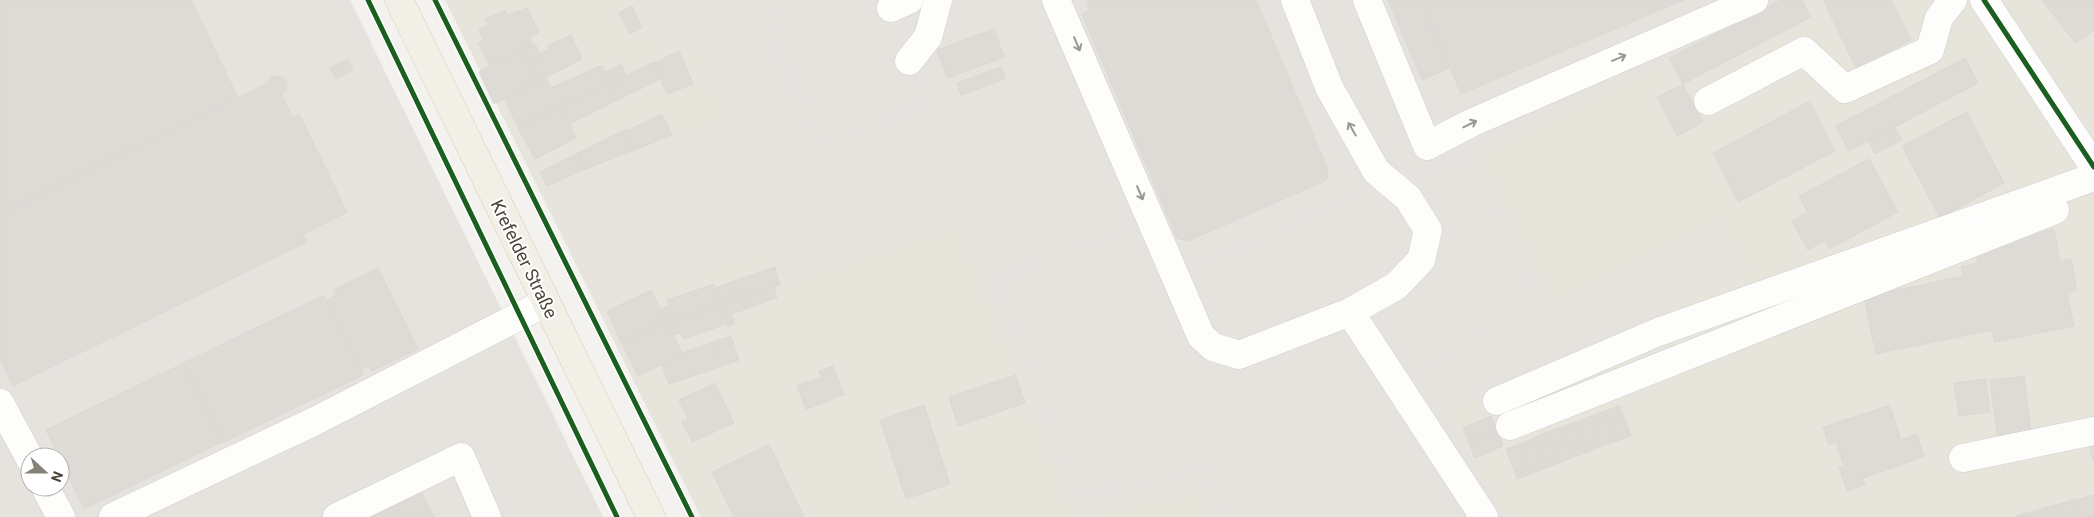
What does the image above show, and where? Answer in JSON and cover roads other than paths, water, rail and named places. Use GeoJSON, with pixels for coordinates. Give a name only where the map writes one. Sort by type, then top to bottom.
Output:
{"type":"FeatureCollection","features":[{"type":"Feature","properties":{"kind":"main road","name":"Krefelder Straße"},"geometry":{"type":"LineString","coordinates":[[398,0],[651,517]]}},
{"type":"Feature","properties":{"kind":"street"},"geometry":{"type":"LineString","coordinates":[[908,61],[928,37],[938,0]]}},
{"type":"Feature","properties":{"kind":"street"},"geometry":{"type":"LineString","coordinates":[[1056,0],[1201,336],[1212,347],[1239,355],[1350,312],[1396,286],[1421,260],[1428,230],[1408,198],[1376,171],[1329,87],[1296,0]]}},
{"type":"Feature","properties":{"kind":"street"},"geometry":{"type":"LineString","coordinates":[[1367,0],[1427,146],[1471,123],[1754,0]]}},
{"type":"Feature","properties":{"kind":"street"},"geometry":{"type":"LineString","coordinates":[[1708,101],[1804,51],[1845,89],[1930,50],[1939,18],[1953,0]]}},
{"type":"Feature","properties":{"kind":"street"},"geometry":{"type":"LineString","coordinates":[[1984,0],[2094,167]]}},
{"type":"Feature","properties":{"kind":"street"},"geometry":{"type":"LineString","coordinates":[[1497,402],[1658,332],[2094,177]]}},
{"type":"Feature","properties":{"kind":"street"},"geometry":{"type":"LineString","coordinates":[[1510,426],[2094,195]]}},
{"type":"Feature","properties":{"kind":"street"},"geometry":{"type":"LineString","coordinates":[[113,517],[315,421],[545,303]]}},
{"type":"Feature","properties":{"kind":"street"},"geometry":{"type":"LineString","coordinates":[[1350,312],[1484,517]]}},
{"type":"Feature","properties":{"kind":"street"},"geometry":{"type":"LineString","coordinates":[[0,402],[24,447]]}},
{"type":"Feature","properties":{"kind":"street"},"geometry":{"type":"LineString","coordinates":[[1963,458],[2094,431]]}},
{"type":"Feature","properties":{"kind":"street"},"geometry":{"type":"LineString","coordinates":[[337,517],[461,457],[487,517]]}},
{"type":"Feature","properties":{"kind":"street"},"geometry":{"type":"LineString","coordinates":[[50,497],[60,517]]}}]}
